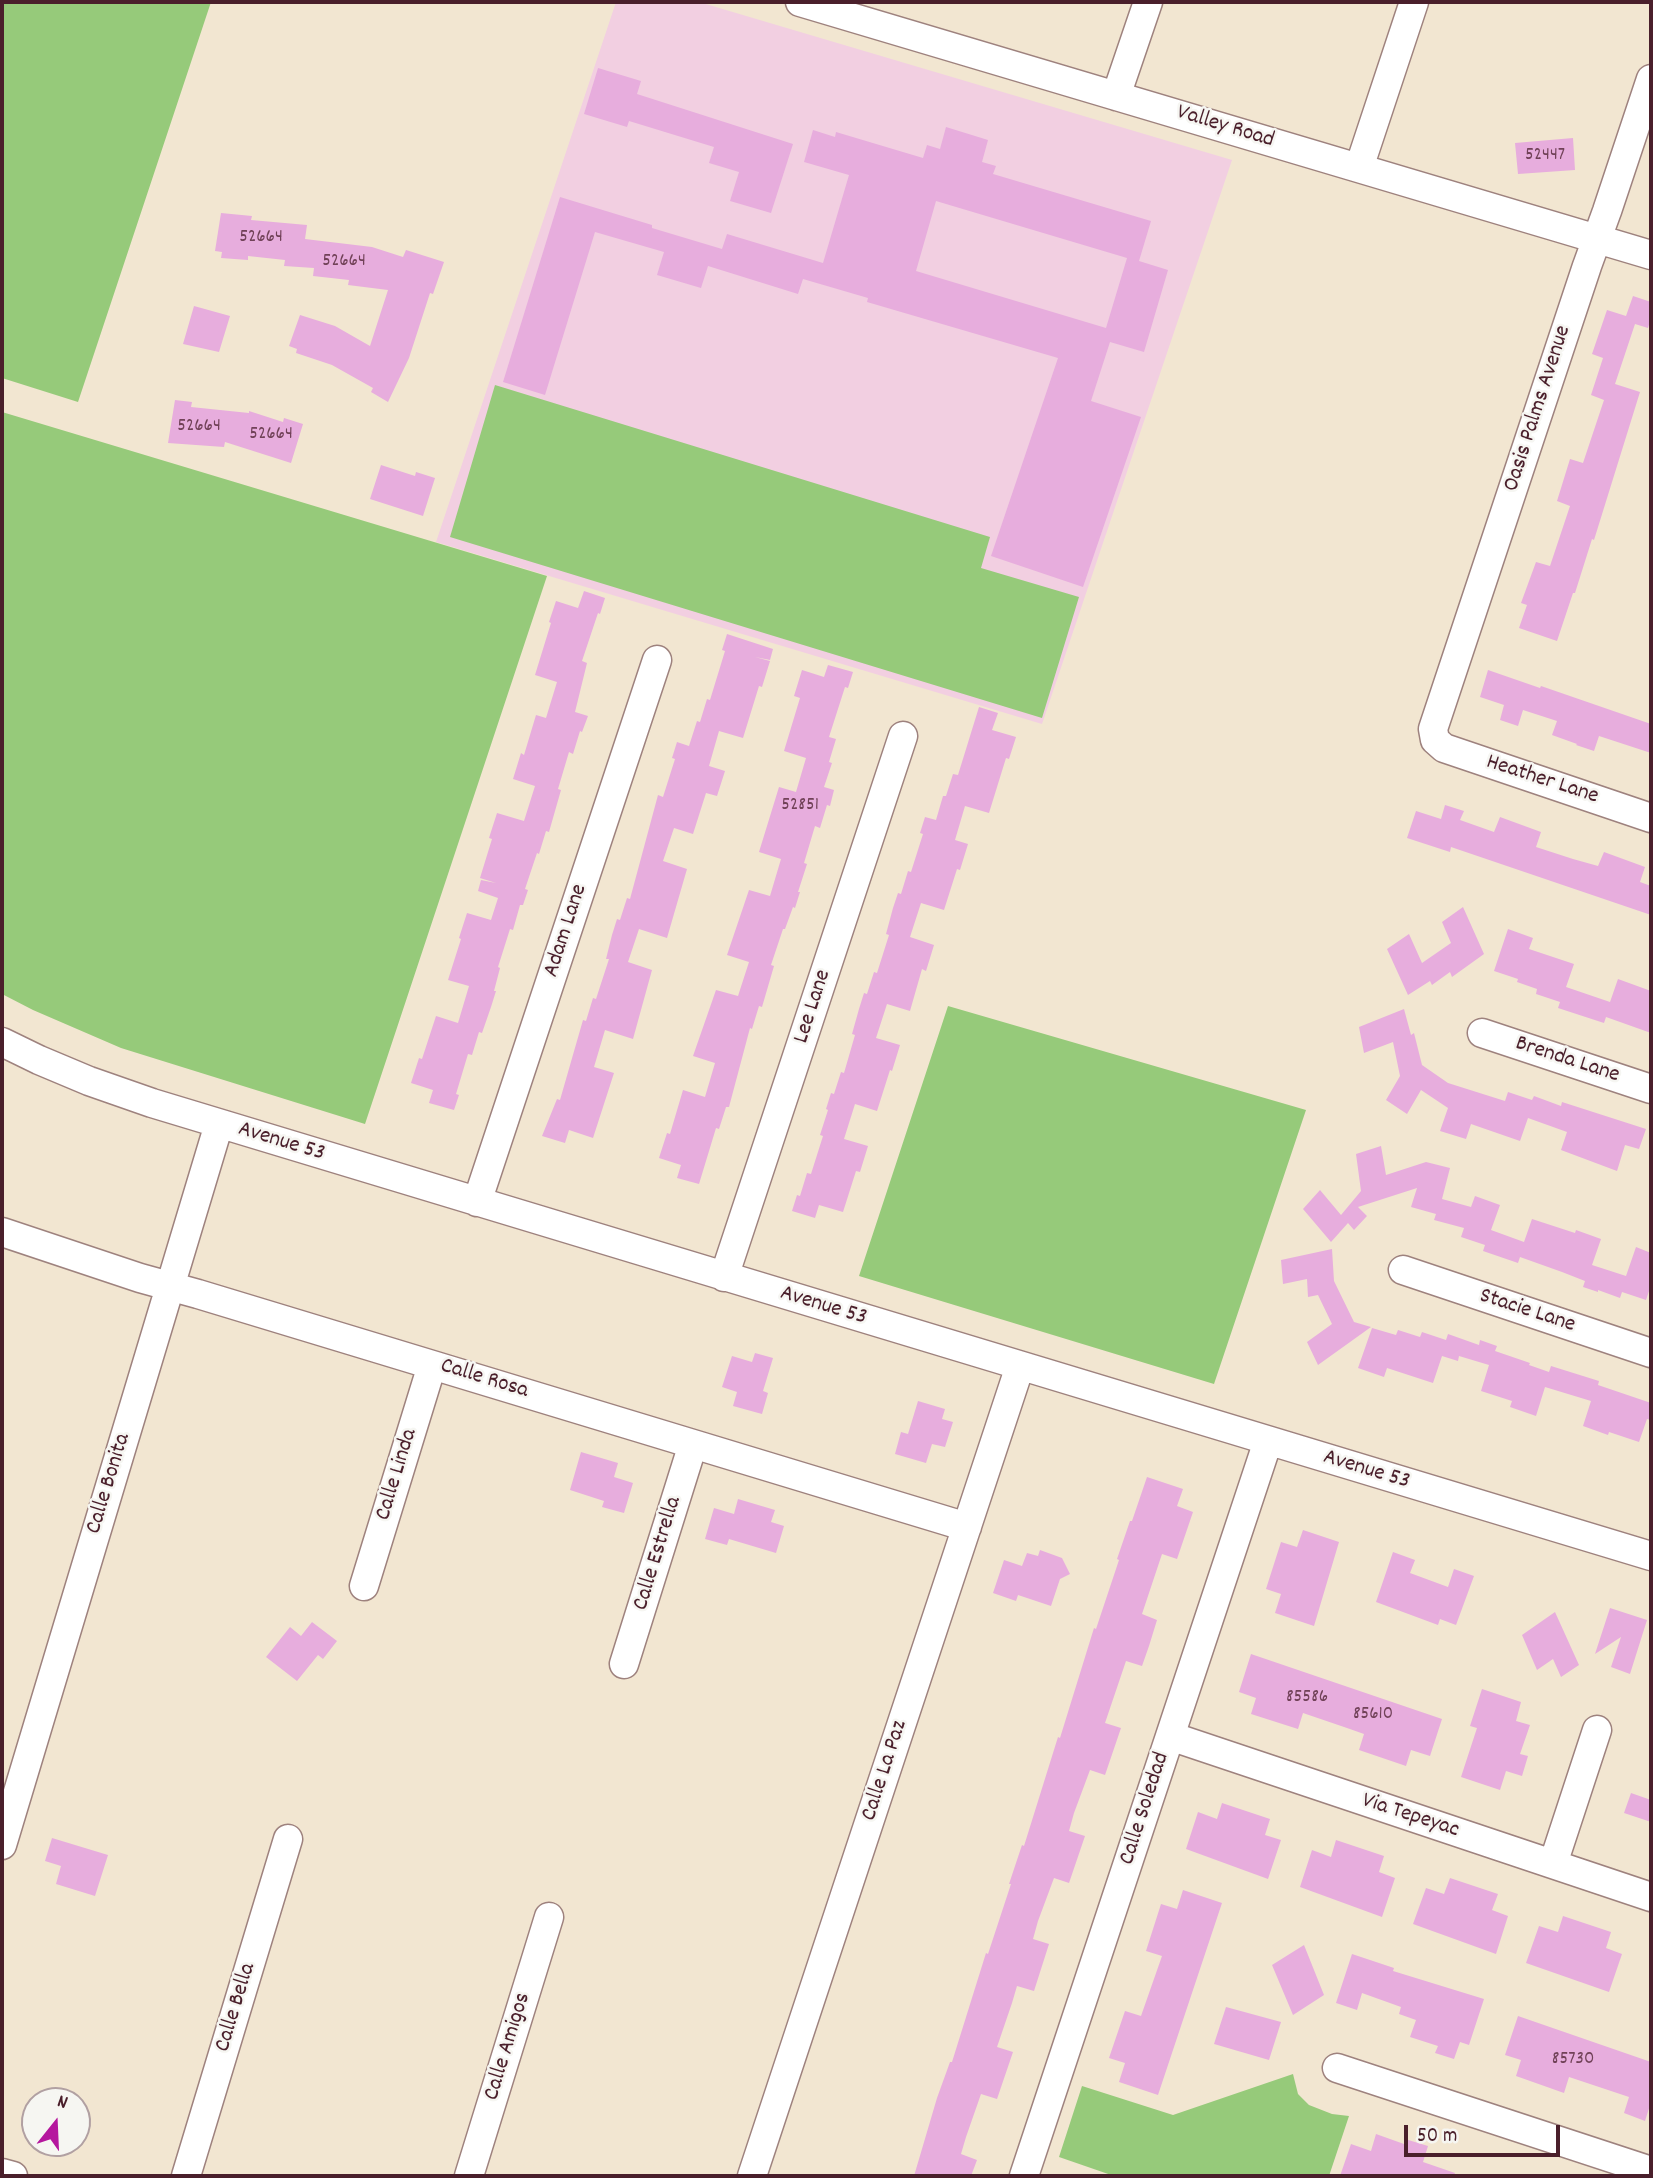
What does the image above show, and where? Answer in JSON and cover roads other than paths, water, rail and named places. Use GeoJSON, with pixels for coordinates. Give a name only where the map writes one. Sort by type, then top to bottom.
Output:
{"type":"FeatureCollection","features":[{"type":"Feature","properties":{"kind":"street","name":"Valley Road"},"geometry":{"type":"LineString","coordinates":[[800,2],[869,11],[1116,96],[1651,255]]}},
{"type":"Feature","properties":{"kind":"street"},"geometry":{"type":"LineString","coordinates":[[1116,96],[1147,2]]}},
{"type":"Feature","properties":{"kind":"street"},"geometry":{"type":"LineString","coordinates":[[1359,168],[1415,2]]}},
{"type":"Feature","properties":{"kind":"street","name":"Oasis Palms Avenue"},"geometry":{"type":"LineString","coordinates":[[1435,740],[1433,729],[1437,714],[1651,79]]}},
{"type":"Feature","properties":{"kind":"street","name":"Adam Lane"},"geometry":{"type":"LineString","coordinates":[[477,1202],[657,660]]}},
{"type":"Feature","properties":{"kind":"street","name":"Lee Lane"},"geometry":{"type":"LineString","coordinates":[[724,1277],[904,736]]}},
{"type":"Feature","properties":{"kind":"street","name":"Heather Lane"},"geometry":{"type":"LineString","coordinates":[[1435,740],[1451,751],[1651,818]]}},
{"type":"Feature","properties":{"kind":"street","name":"Brenda Lane"},"geometry":{"type":"LineString","coordinates":[[1482,1033],[1651,1089]]}},
{"type":"Feature","properties":{"kind":"street","name":"Avenue 53"},"geometry":{"type":"LineString","coordinates":[[2,1042],[89,1081],[219,1124],[1651,1556]]}},
{"type":"Feature","properties":{"kind":"street","name":"Calle Bonita"},"geometry":{"type":"LineString","coordinates":[[2,1845],[219,1124]]}},
{"type":"Feature","properties":{"kind":"street","name":"Calle Rosa"},"geometry":{"type":"LineString","coordinates":[[2,1232],[140,1278],[967,1527]]}},
{"type":"Feature","properties":{"kind":"street","name":"Stacie Lane"},"geometry":{"type":"LineString","coordinates":[[1403,1270],[1651,1353]]}},
{"type":"Feature","properties":{"kind":"street","name":"Calle Linda"},"geometry":{"type":"LineString","coordinates":[[364,1586],[432,1364]]}},
{"type":"Feature","properties":{"kind":"street","name":"Calle La Paz"},"geometry":{"type":"LineString","coordinates":[[752,2176],[1020,1366]]}},
{"type":"Feature","properties":{"kind":"street","name":"Calle Soledad"},"geometry":{"type":"LineString","coordinates":[[1024,2176],[1268,1441]]}},
{"type":"Feature","properties":{"kind":"street","name":"Calle Estrella"},"geometry":{"type":"LineString","coordinates":[[624,1664],[693,1444]]}},
{"type":"Feature","properties":{"kind":"street"},"geometry":{"type":"LineString","coordinates":[[1553,1864],[1597,1730]]}},
{"type":"Feature","properties":{"kind":"street","name":"Via Tepeyac"},"geometry":{"type":"LineString","coordinates":[[1170,1737],[1651,1896]]}},
{"type":"Feature","properties":{"kind":"street","name":"Calle Bella"},"geometry":{"type":"LineString","coordinates":[[186,2176],[288,1839]]}},
{"type":"Feature","properties":{"kind":"street","name":"Calle Amigos"},"geometry":{"type":"LineString","coordinates":[[469,2176],[549,1917]]}},
{"type":"Feature","properties":{"kind":"street"},"geometry":{"type":"LineString","coordinates":[[1336,2068],[1651,2171]]}},
{"type":"Feature","properties":{"kind":"street"},"geometry":{"type":"LineString","coordinates":[[2,2173],[13,2176]]}}]}
